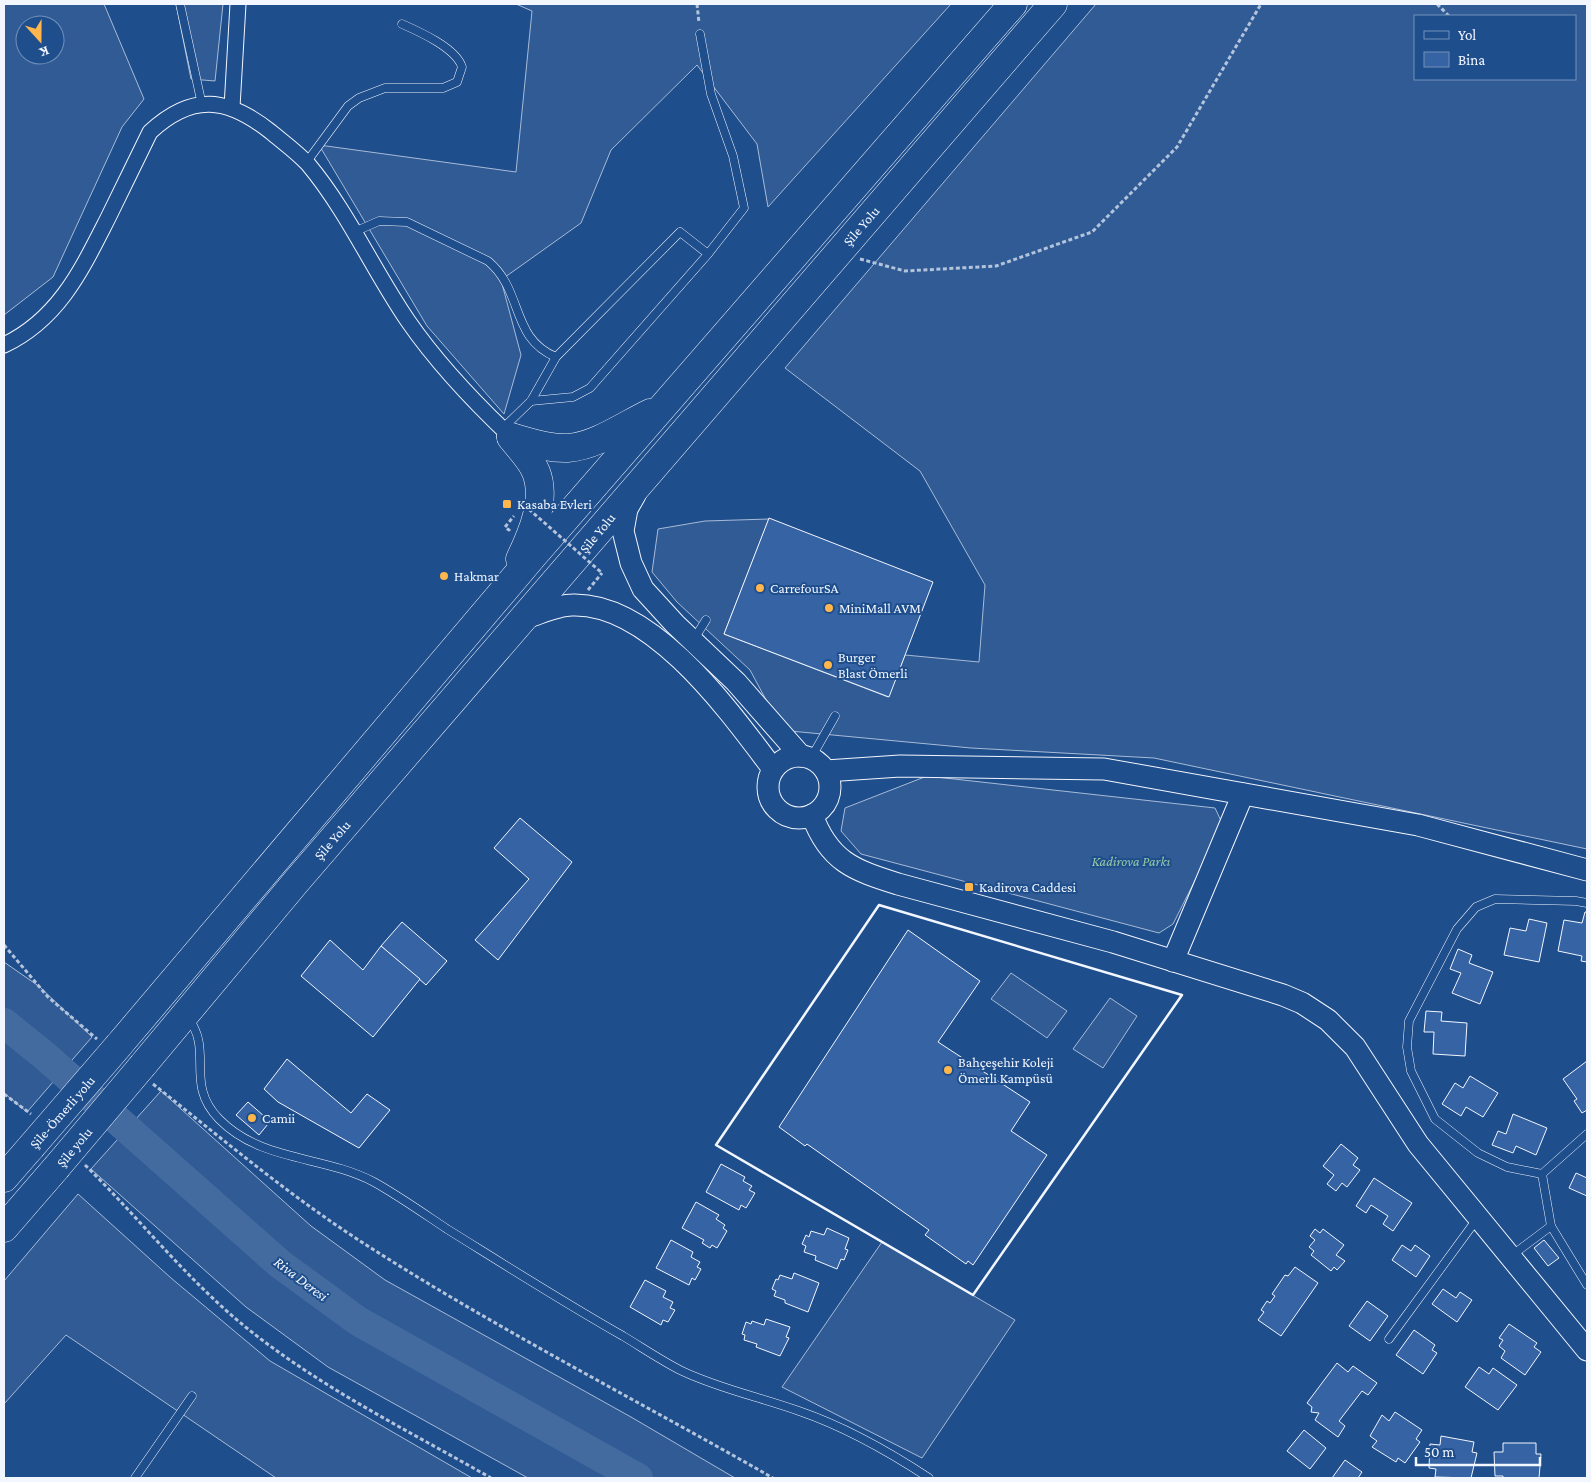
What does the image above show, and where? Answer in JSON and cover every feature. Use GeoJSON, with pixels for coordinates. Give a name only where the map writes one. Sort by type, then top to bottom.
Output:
{"type":"FeatureCollection","features":[{"type":"Feature","properties":{"kind":"highway"},"geometry":{"type":"LineString","coordinates":[[112,1045],[1012,4]]}},
{"type":"Feature","properties":{"kind":"highway","name":"Şile Yolu"},"geometry":{"type":"LineString","coordinates":[[146,1073],[186,1014],[295,883],[1053,4]]}},
{"type":"Feature","properties":{"kind":"highway"},"geometry":{"type":"LineString","coordinates":[[506,433],[548,446],[569,448],[593,441],[662,407]]}},
{"type":"Feature","properties":{"kind":"highway"},"geometry":{"type":"LineString","coordinates":[[506,433],[536,472],[540,489],[534,529],[508,585]]}},
{"type":"Feature","properties":{"kind":"highway","name":"Şile-Ömerli yolu"},"geometry":{"type":"LineString","coordinates":[[4,1178],[112,1045]]}},
{"type":"Feature","properties":{"kind":"highway","name":"Şile yolu"},"geometry":{"type":"LineString","coordinates":[[4,1228],[56,1168],[146,1073]]}},
{"type":"Feature","properties":{"kind":"street"},"geometry":{"type":"LineString","coordinates":[[232,107],[238,4]]}},
{"type":"Feature","properties":{"kind":"street"},"geometry":{"type":"LineString","coordinates":[[4,345],[38,323],[60,301],[79,276],[150,132],[166,118],[181,110],[202,105],[232,107],[260,124],[306,163],[354,232],[408,320],[439,361],[506,433]]}},
{"type":"Feature","properties":{"kind":"street"},"geometry":{"type":"LineString","coordinates":[[648,473],[627,509],[623,531],[631,563],[643,588],[693,641],[736,682],[812,762],[829,781],[826,801],[812,815],[792,817],[775,806],[768,788],[773,769],[781,761],[812,762],[900,766],[1104,769],[1418,825],[1587,870]]}},
{"type":"Feature","properties":{"kind":"street"},"geometry":{"type":"LineString","coordinates":[[524,618],[572,605],[606,610],[629,620],[671,649],[727,709],[773,769]]}},
{"type":"Feature","properties":{"kind":"street"},"geometry":{"type":"LineString","coordinates":[[1173,960],[1243,794]]}},
{"type":"Feature","properties":{"kind":"street"},"geometry":{"type":"LineString","coordinates":[[812,815],[818,833],[834,855],[859,871],[898,884],[1173,960],[1283,995],[1302,1003],[1328,1020],[1355,1047],[1406,1128],[1587,1350]]}},
{"type":"Feature","properties":{"kind":"lane"},"geometry":{"type":"LineString","coordinates":[[180,4],[202,105]]}},
{"type":"Feature","properties":{"kind":"lane"},"geometry":{"type":"LineString","coordinates":[[306,163],[348,106],[359,98],[385,88],[442,88],[457,82],[462,67],[457,58],[436,42],[402,24]]}},
{"type":"Feature","properties":{"kind":"lane"},"geometry":{"type":"LineString","coordinates":[[531,402],[573,398],[590,388],[708,254],[744,208],[734,156],[712,94],[700,34]]}},
{"type":"Feature","properties":{"kind":"lane"},"geometry":{"type":"LineString","coordinates":[[354,232],[379,221],[407,222],[488,261],[508,283],[529,337],[541,349],[556,357]]}},
{"type":"Feature","properties":{"kind":"lane"},"geometry":{"type":"LineString","coordinates":[[506,433],[531,402],[556,357],[680,232],[708,254]]}},
{"type":"Feature","properties":{"kind":"lane"},"geometry":{"type":"LineString","coordinates":[[693,641],[706,620]]}},
{"type":"Feature","properties":{"kind":"lane"},"geometry":{"type":"LineString","coordinates":[[812,762],[835,716]]}},
{"type":"Feature","properties":{"kind":"lane"},"geometry":{"type":"LineString","coordinates":[[1542,1174],[1507,1167],[1478,1153],[1435,1119],[1411,1071],[1407,1047],[1409,1021],[1457,929],[1476,907],[1496,899],[1576,901],[1587,904]]}},
{"type":"Feature","properties":{"kind":"lane"},"geometry":{"type":"LineString","coordinates":[[186,1014],[196,1030],[199,1041],[199,1081],[205,1099],[220,1121],[245,1139],[270,1152],[336,1167],[374,1182],[563,1302],[682,1370],[729,1390],[797,1410],[846,1429],[895,1455],[929,1478]]}},
{"type":"Feature","properties":{"kind":"lane"},"geometry":{"type":"LineString","coordinates":[[1542,1174],[1587,1134]]}},
{"type":"Feature","properties":{"kind":"lane"},"geometry":{"type":"LineString","coordinates":[[1542,1174],[1550,1226],[1587,1285]]}},
{"type":"Feature","properties":{"kind":"lane"},"geometry":{"type":"LineString","coordinates":[[1389,1339],[1478,1218]]}},
{"type":"Feature","properties":{"kind":"lane"},"geometry":{"type":"LineString","coordinates":[[1510,1257],[1550,1226]]}},
{"type":"Feature","properties":{"kind":"lane"},"geometry":{"type":"LineString","coordinates":[[136,1478],[192,1396]]}},
{"type":"Feature","properties":{"kind":"path"},"geometry":{"type":"LineString","coordinates":[[697,4],[700,34]]}},
{"type":"Feature","properties":{"kind":"path"},"geometry":{"type":"LineString","coordinates":[[838,253],[905,271],[996,266],[1092,232],[1177,147],[1261,4]]}},
{"type":"Feature","properties":{"kind":"path"},"geometry":{"type":"LineString","coordinates":[[1437,4],[1447,15]]}},
{"type":"Feature","properties":{"kind":"path"},"geometry":{"type":"LineString","coordinates":[[524,504],[602,573],[586,594]]}},
{"type":"Feature","properties":{"kind":"path"},"geometry":{"type":"LineString","coordinates":[[590,574],[595,568]]}},
{"type":"Feature","properties":{"kind":"path"},"geometry":{"type":"LineString","coordinates":[[4,944],[48,997],[112,1045]]}},
{"type":"Feature","properties":{"kind":"path"},"geometry":{"type":"LineString","coordinates":[[146,1073],[259,1170],[358,1239],[513,1331],[773,1478]]}},
{"type":"Feature","properties":{"kind":"path"},"geometry":{"type":"LineString","coordinates":[[4,1094],[35,1117]]}},
{"type":"Feature","properties":{"kind":"path"},"geometry":{"type":"LineString","coordinates":[[83,1163],[186,1272],[219,1305],[255,1335],[312,1376],[491,1478]]}},
{"type":"Feature","properties":{"kind":"shaded area"},"geometry":{"type":"Polygon","coordinates":[[[4,4],[104,4],[144,99],[122,127],[53,277],[4,315],[4,4]]]}},
{"type":"Feature","properties":{"kind":"shaded area"},"geometry":{"type":"Polygon","coordinates":[[[176,4],[223,4],[215,81],[191,79],[176,4]]]}},
{"type":"Feature","properties":{"kind":"shaded area"},"geometry":{"type":"Polygon","coordinates":[[[516,4],[951,4],[768,207],[757,144],[697,65],[611,150],[581,223],[501,280],[521,355],[504,414],[427,326],[319,145],[516,172],[532,11],[516,4]]]}},
{"type":"Feature","properties":{"kind":"shaded area"},"geometry":{"type":"Polygon","coordinates":[[[1096,4],[1587,4],[1587,849],[1154,758],[971,748],[790,731],[779,724],[750,670],[677,602],[652,572],[658,529],[705,521],[769,519],[724,634],[888,697],[905,655],[979,662],[985,585],[920,471],[785,368],[1096,4]]]}},
{"type":"Feature","properties":{"kind":"shaded area","name":"Kadirova Parkı"},"geometry":{"type":"Polygon","coordinates":[[[927,776],[1215,808],[1223,825],[1173,924],[1159,933],[861,854],[841,831],[845,808],[927,776]]]}},
{"type":"Feature","properties":{"kind":"shaded area"},"geometry":{"type":"Polygon","coordinates":[[[4,962],[40,987],[92,1037],[27,1112],[4,1093],[4,962]]]}},
{"type":"Feature","properties":{"kind":"shaded area"},"geometry":{"type":"Polygon","coordinates":[[[1011,973],[1067,1011],[1047,1038],[991,999],[1011,973]]]}},
{"type":"Feature","properties":{"kind":"shaded area"},"geometry":{"type":"Polygon","coordinates":[[[1110,998],[1137,1016],[1103,1068],[1073,1049],[1110,998]]]}},
{"type":"Feature","properties":{"kind":"shaded area","name":"Riva Deresi"},"geometry":{"type":"Polygon","coordinates":[[[161,1091],[311,1226],[385,1280],[631,1417],[735,1478],[528,1478],[328,1367],[246,1307],[91,1169],[161,1091]]]}},
{"type":"Feature","properties":{"kind":"shaded area"},"geometry":{"type":"Polygon","coordinates":[[[78,1194],[171,1278],[270,1361],[472,1478],[276,1478],[66,1335],[4,1404],[4,1281],[78,1194]]]}},
{"type":"Feature","properties":{"kind":"shaded area"},"geometry":{"type":"Polygon","coordinates":[[[882,1242],[1015,1320],[922,1458],[782,1387],[882,1242]]]}},
{"type":"Feature","properties":{"kind":"building","name":"MiniMall AVM"},"geometry":{"type":"Polygon","coordinates":[[[769,518],[933,582],[889,697],[724,634],[769,518]]]}},
{"type":"Feature","properties":{"kind":"building"},"geometry":{"type":"Polygon","coordinates":[[[520,818],[572,862],[498,960],[475,940],[529,879],[494,848],[520,818]]]}},
{"type":"Feature","properties":{"kind":"building"},"geometry":{"type":"Polygon","coordinates":[[[1585,912],[1587,912],[1587,962],[1581,961],[1582,956],[1558,951],[1564,920],[1582,923],[1585,912]]]}},
{"type":"Feature","properties":{"kind":"building"},"geometry":{"type":"Polygon","coordinates":[[[1529,919],[1547,923],[1539,962],[1504,955],[1510,928],[1526,931],[1529,919]]]}},
{"type":"Feature","properties":{"kind":"building"},"geometry":{"type":"Polygon","coordinates":[[[402,922],[447,961],[426,985],[381,946],[402,922]]]}},
{"type":"Feature","properties":{"kind":"building"},"geometry":{"type":"Polygon","coordinates":[[[908,930],[980,981],[938,1042],[1030,1102],[1011,1131],[1047,1155],[973,1265],[968,1261],[966,1264],[925,1235],[929,1230],[807,1144],[805,1146],[779,1127],[908,930]]]}},
{"type":"Feature","properties":{"kind":"building"},"geometry":{"type":"Polygon","coordinates":[[[330,940],[363,970],[381,946],[420,979],[373,1037],[301,976],[330,940]]]}},
{"type":"Feature","properties":{"kind":"building"},"geometry":{"type":"Polygon","coordinates":[[[1458,949],[1472,955],[1469,963],[1493,972],[1480,1004],[1452,993],[1461,973],[1450,969],[1458,949]]]}},
{"type":"Feature","properties":{"kind":"building"},"geometry":{"type":"Polygon","coordinates":[[[1426,1011],[1442,1012],[1441,1021],[1467,1023],[1465,1056],[1433,1054],[1434,1032],[1424,1032],[1426,1011]]]}},
{"type":"Feature","properties":{"kind":"building"},"geometry":{"type":"Polygon","coordinates":[[[287,1059],[351,1113],[367,1094],[390,1110],[359,1148],[278,1102],[264,1089],[287,1059]]]}},
{"type":"Feature","properties":{"kind":"building"},"geometry":{"type":"Polygon","coordinates":[[[1587,1061],[1587,1110],[1582,1113],[1574,1101],[1577,1099],[1563,1079],[1587,1061]]]}},
{"type":"Feature","properties":{"kind":"building"},"geometry":{"type":"Polygon","coordinates":[[[1470,1076],[1498,1093],[1483,1117],[1466,1107],[1461,1116],[1442,1104],[1455,1083],[1463,1088],[1470,1076]]]}},
{"type":"Feature","properties":{"kind":"building","name":"Camii"},"geometry":{"type":"Polygon","coordinates":[[[248,1102],[265,1117],[263,1119],[268,1124],[259,1135],[236,1115],[248,1102]]]}},
{"type":"Feature","properties":{"kind":"building"},"geometry":{"type":"Polygon","coordinates":[[[1513,1114],[1547,1128],[1536,1155],[1516,1146],[1513,1153],[1492,1145],[1498,1131],[1506,1134],[1513,1114]]]}},
{"type":"Feature","properties":{"kind":"building"},"geometry":{"type":"Polygon","coordinates":[[[1341,1144],[1358,1158],[1353,1165],[1360,1170],[1347,1187],[1342,1183],[1336,1191],[1327,1184],[1334,1175],[1323,1166],[1341,1144]]]}},
{"type":"Feature","properties":{"kind":"building"},"geometry":{"type":"Polygon","coordinates":[[[721,1164],[745,1177],[743,1181],[752,1186],[749,1190],[755,1193],[746,1208],[741,1205],[739,1210],[706,1192],[721,1164]]]}},
{"type":"Feature","properties":{"kind":"building"},"geometry":{"type":"Polygon","coordinates":[[[1576,1173],[1587,1178],[1587,1196],[1569,1188],[1576,1173]]]}},
{"type":"Feature","properties":{"kind":"building"},"geometry":{"type":"Polygon","coordinates":[[[1374,1178],[1412,1203],[1393,1231],[1383,1224],[1388,1216],[1371,1205],[1366,1213],[1356,1206],[1374,1178]]]}},
{"type":"Feature","properties":{"kind":"building"},"geometry":{"type":"Polygon","coordinates":[[[696,1202],[719,1215],[716,1219],[725,1225],[723,1228],[727,1231],[717,1248],[712,1245],[710,1248],[702,1243],[704,1240],[682,1228],[696,1202]]]}},
{"type":"Feature","properties":{"kind":"building"},"geometry":{"type":"Polygon","coordinates":[[[827,1228],[849,1238],[845,1249],[848,1250],[844,1260],[841,1259],[837,1269],[815,1260],[816,1256],[804,1252],[806,1246],[802,1244],[806,1235],[809,1237],[811,1231],[824,1235],[827,1228]]]}},
{"type":"Feature","properties":{"kind":"building"},"geometry":{"type":"Polygon","coordinates":[[[1315,1229],[1320,1233],[1323,1229],[1344,1245],[1336,1255],[1345,1261],[1337,1270],[1334,1267],[1331,1271],[1311,1255],[1314,1251],[1309,1247],[1315,1240],[1310,1236],[1315,1229]]]}},
{"type":"Feature","properties":{"kind":"building"},"geometry":{"type":"Polygon","coordinates":[[[671,1240],[693,1252],[691,1257],[700,1262],[697,1267],[701,1269],[695,1280],[692,1278],[689,1285],[656,1268],[671,1240]]]}},
{"type":"Feature","properties":{"kind":"building"},"geometry":{"type":"Polygon","coordinates":[[[1544,1240],[1559,1258],[1548,1266],[1534,1248],[1544,1240]]]}},
{"type":"Feature","properties":{"kind":"building"},"geometry":{"type":"Polygon","coordinates":[[[1402,1245],[1411,1251],[1415,1245],[1430,1256],[1416,1277],[1392,1260],[1402,1245]]]}},
{"type":"Feature","properties":{"kind":"building"},"geometry":{"type":"Polygon","coordinates":[[[1295,1267],[1318,1283],[1281,1336],[1258,1320],[1264,1312],[1261,1310],[1267,1301],[1270,1303],[1275,1296],[1272,1294],[1285,1275],[1288,1276],[1295,1267]]]}},
{"type":"Feature","properties":{"kind":"building"},"geometry":{"type":"Polygon","coordinates":[[[794,1273],[819,1283],[808,1312],[785,1303],[785,1300],[774,1296],[776,1291],[772,1289],[776,1279],[778,1280],[780,1275],[792,1279],[794,1273]]]}},
{"type":"Feature","properties":{"kind":"building"},"geometry":{"type":"Polygon","coordinates":[[[645,1280],[666,1291],[663,1297],[673,1302],[670,1308],[675,1310],[668,1322],[663,1320],[661,1325],[630,1307],[645,1280]]]}},
{"type":"Feature","properties":{"kind":"building"},"geometry":{"type":"Polygon","coordinates":[[[1443,1289],[1456,1298],[1460,1292],[1472,1300],[1457,1322],[1432,1304],[1443,1289]]]}},
{"type":"Feature","properties":{"kind":"building"},"geometry":{"type":"Polygon","coordinates":[[[1367,1301],[1388,1316],[1370,1341],[1349,1326],[1367,1301]]]}},
{"type":"Feature","properties":{"kind":"building"},"geometry":{"type":"Polygon","coordinates":[[[766,1319],[790,1327],[786,1337],[789,1338],[780,1356],[756,1347],[757,1344],[744,1340],[745,1335],[742,1334],[746,1322],[751,1324],[752,1321],[764,1325],[766,1319]]]}},
{"type":"Feature","properties":{"kind":"building"},"geometry":{"type":"Polygon","coordinates":[[[1509,1324],[1537,1343],[1534,1347],[1541,1352],[1525,1375],[1501,1358],[1505,1351],[1499,1346],[1503,1340],[1499,1338],[1509,1324]]]}},
{"type":"Feature","properties":{"kind":"building"},"geometry":{"type":"Polygon","coordinates":[[[1414,1330],[1435,1345],[1432,1350],[1437,1353],[1423,1374],[1396,1355],[1414,1330]]]}},
{"type":"Feature","properties":{"kind":"building"},"geometry":{"type":"Polygon","coordinates":[[[1337,1363],[1348,1372],[1353,1366],[1377,1383],[1368,1395],[1362,1391],[1339,1421],[1345,1426],[1338,1437],[1315,1420],[1319,1413],[1311,1412],[1312,1407],[1307,1403],[1337,1363]]]}},
{"type":"Feature","properties":{"kind":"building"},"geometry":{"type":"Polygon","coordinates":[[[1479,1367],[1489,1374],[1493,1368],[1517,1385],[1498,1410],[1465,1387],[1479,1367]]]}},
{"type":"Feature","properties":{"kind":"building"},"geometry":{"type":"Polygon","coordinates":[[[1395,1412],[1422,1430],[1416,1439],[1420,1442],[1405,1463],[1398,1458],[1396,1462],[1372,1447],[1377,1441],[1370,1436],[1382,1415],[1389,1421],[1395,1412]]]}},
{"type":"Feature","properties":{"kind":"building"},"geometry":{"type":"Polygon","coordinates":[[[1304,1430],[1326,1448],[1310,1469],[1287,1451],[1304,1430]]]}},
{"type":"Feature","properties":{"kind":"building"},"geometry":{"type":"Polygon","coordinates":[[[1441,1436],[1474,1442],[1472,1452],[1477,1453],[1471,1478],[1435,1477],[1436,1469],[1429,1468],[1430,1444],[1440,1445],[1441,1436]]]}},
{"type":"Feature","properties":{"kind":"building"},"geometry":{"type":"Polygon","coordinates":[[[1503,1443],[1536,1443],[1536,1454],[1541,1454],[1539,1478],[1503,1478],[1503,1476],[1495,1476],[1494,1452],[1503,1452],[1503,1443]]]}},
{"type":"Feature","properties":{"kind":"building"},"geometry":{"type":"Polygon","coordinates":[[[1345,1460],[1362,1472],[1358,1478],[1332,1478],[1345,1460]]]}},
{"type":"Feature","properties":{"kind":"waterway","name":"Riva Deresi"},"geometry":{"type":"LineString","coordinates":[[4,1023],[45,1056],[280,1264],[358,1321],[638,1478]]}},
{"type":"Feature","properties":{"kind":"wall"},"geometry":{"type":"LineString","coordinates":[[879,905],[1182,995],[973,1295],[716,1145],[879,905]]}},
{"type":"Feature","properties":{"kind":"place","name":"Kasaba Evleri"},"geometry":{"type":"Point","coordinates":[507,504]}},
{"type":"Feature","properties":{"kind":"place","name":"Hakmar"},"geometry":{"type":"Point","coordinates":[444,576]}},
{"type":"Feature","properties":{"kind":"place","name":"CarrefourSA"},"geometry":{"type":"Point","coordinates":[760,588]}},
{"type":"Feature","properties":{"kind":"place","name":"MiniMall AVM"},"geometry":{"type":"Point","coordinates":[829,608]}},
{"type":"Feature","properties":{"kind":"place","name":"Burger Blast Ömerli"},"geometry":{"type":"Point","coordinates":[828,665]}},
{"type":"Feature","properties":{"kind":"place","name":"Kadirova Caddesi"},"geometry":{"type":"Point","coordinates":[969,887]}},
{"type":"Feature","properties":{"kind":"place","name":"Bahçeşehir Koleji Ömerli Kampüsü"},"geometry":{"type":"Point","coordinates":[948,1070]}},
{"type":"Feature","properties":{"kind":"place","name":"Camii"},"geometry":{"type":"Point","coordinates":[252,1118]}}]}
